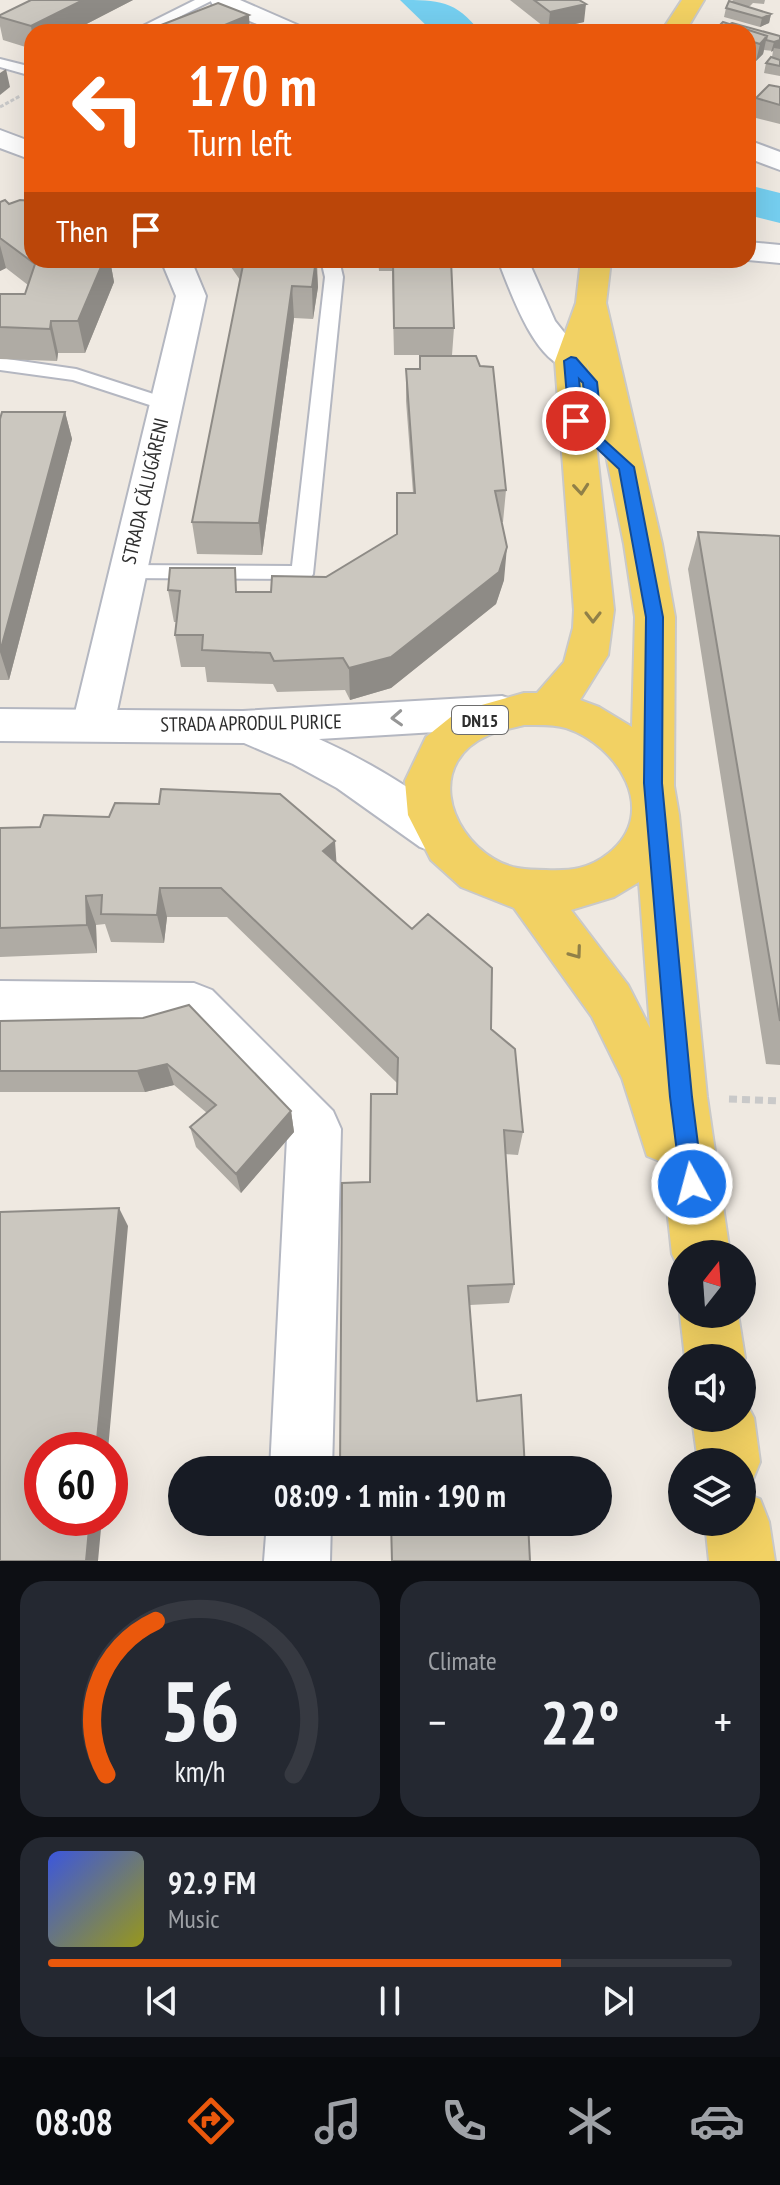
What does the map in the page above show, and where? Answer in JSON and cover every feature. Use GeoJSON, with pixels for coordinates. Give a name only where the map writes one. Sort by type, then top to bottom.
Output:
{"type":"FeatureCollection","features":[{"type":"Feature","properties":{"kind":"main road"},"geometry":{"type":"LineString","coordinates":[[678,24],[693,0]]}},
{"type":"Feature","properties":{"kind":"main road","name":"DN15"},"geometry":{"type":"LineString","coordinates":[[547,709],[572,684],[589,659],[593,634],[594,610],[571,361],[591,303],[595,268]]}},
{"type":"Feature","properties":{"kind":"main road","name":"DN15"},"geometry":{"type":"LineString","coordinates":[[591,303],[655,617],[655,797],[681,1097],[699,1240]]}},
{"type":"Feature","properties":{"kind":"main road"},"geometry":{"type":"LineString","coordinates":[[571,361],[590,382],[596,440],[626,467]]}},
{"type":"Feature","properties":{"kind":"main road","name":"DN15"},"geometry":{"type":"LineString","coordinates":[[547,709],[582,717],[613,733],[638,756],[655,797],[650,839],[631,864],[602,882],[567,891],[529,891],[491,880],[459,860],[436,834],[425,803],[428,772],[444,745],[469,724],[502,712],[547,709]]}},
{"type":"Feature","properties":{"kind":"main road","name":"DN15"},"geometry":{"type":"LineString","coordinates":[[529,891],[610,1001],[647,1075],[698,1240]]}},
{"type":"Feature","properties":{"kind":"main road"},"geometry":{"type":"LineString","coordinates":[[739,1536],[742,1561]]}},
{"type":"Feature","properties":{"kind":"street"},"geometry":{"type":"LineString","coordinates":[[221,0],[276,24]]}},
{"type":"Feature","properties":{"kind":"street"},"geometry":{"type":"LineString","coordinates":[[0,138],[24,148]]}},
{"type":"Feature","properties":{"kind":"street"},"geometry":{"type":"LineString","coordinates":[[756,152],[780,162]]}},
{"type":"Feature","properties":{"kind":"street"},"geometry":{"type":"LineString","coordinates":[[756,252],[780,254]]}},
{"type":"Feature","properties":{"kind":"street","name":"STRADA CĂLUGĂRENI"},"geometry":{"type":"LineString","coordinates":[[93,725],[191,296],[186,268]]}},
{"type":"Feature","properties":{"kind":"street"},"geometry":{"type":"LineString","coordinates":[[516,268],[540,324],[571,361]]}},
{"type":"Feature","properties":{"kind":"street","name":"STRADA APRODUL PURICE"},"geometry":{"type":"LineString","coordinates":[[0,725],[243,727],[502,712]]}},
{"type":"Feature","properties":{"kind":"street"},"geometry":{"type":"LineString","coordinates":[[243,727],[285,741],[331,762],[366,782],[436,834]]}},
{"type":"Feature","properties":{"kind":"street"},"geometry":{"type":"LineString","coordinates":[[0,1004],[194,1006],[314,1129],[302,1456]]}},
{"type":"Feature","properties":{"kind":"street"},"geometry":{"type":"LineString","coordinates":[[297,1561],[298,1536]]}},
{"type":"Feature","properties":{"kind":"lane"},"geometry":{"type":"LineString","coordinates":[[155,24],[206,0]]}},
{"type":"Feature","properties":{"kind":"lane"},"geometry":{"type":"LineString","coordinates":[[0,63],[24,70]]}},
{"type":"Feature","properties":{"kind":"lane"},"geometry":{"type":"LineString","coordinates":[[126,573],[302,574],[334,277],[332,268]]}},
{"type":"Feature","properties":{"kind":"lane"},"geometry":{"type":"LineString","coordinates":[[0,364],[76,375],[165,404]]}},
{"type":"Feature","properties":{"kind":"building"},"geometry":{"type":"Polygon","coordinates":[[[31,0],[83,0],[35,24],[24,24],[0,15],[31,0]]]}},
{"type":"Feature","properties":{"kind":"building"},"geometry":{"type":"Polygon","coordinates":[[[534,0],[579,0],[586,4],[550,12],[534,0]]]}},
{"type":"Feature","properties":{"kind":"building"},"geometry":{"type":"Polygon","coordinates":[[[729,1],[771,14],[762,18],[726,8],[729,1]]]}},
{"type":"Feature","properties":{"kind":"building"},"geometry":{"type":"Polygon","coordinates":[[[218,3],[249,15],[227,24],[164,24],[218,3]]]}},
{"type":"Feature","properties":{"kind":"building"},"geometry":{"type":"Polygon","coordinates":[[[756,30],[780,36],[780,40],[766,40],[767,36],[756,32],[756,30]]]}},
{"type":"Feature","properties":{"kind":"building"},"geometry":{"type":"Polygon","coordinates":[[[756,32],[767,36],[760,44],[756,43],[756,32]]]}},
{"type":"Feature","properties":{"kind":"building"},"geometry":{"type":"Polygon","coordinates":[[[771,57],[780,60],[780,66],[766,63],[771,57]]]}},
{"type":"Feature","properties":{"kind":"building"},"geometry":{"type":"Polygon","coordinates":[[[769,85],[780,87],[780,105],[756,98],[769,85]]]}},
{"type":"Feature","properties":{"kind":"building"},"geometry":{"type":"Polygon","coordinates":[[[5,200],[9,204],[24,200],[24,256],[0,238],[0,202],[5,200]]]}},
{"type":"Feature","properties":{"kind":"building"},"geometry":{"type":"Polygon","coordinates":[[[34,268],[101,268],[78,321],[51,321],[50,329],[0,327],[0,294],[25,294],[34,268]]]}},
{"type":"Feature","properties":{"kind":"building"},"geometry":{"type":"Polygon","coordinates":[[[242,268],[315,268],[312,287],[292,286],[259,523],[192,522],[242,268]]]}},
{"type":"Feature","properties":{"kind":"building"},"geometry":{"type":"Polygon","coordinates":[[[393,268],[451,268],[454,328],[394,328],[393,268]]]}},
{"type":"Feature","properties":{"kind":"building"},"geometry":{"type":"Polygon","coordinates":[[[420,356],[476,356],[480,366],[493,367],[506,490],[495,491],[507,547],[499,572],[391,657],[349,668],[343,658],[274,661],[270,653],[202,650],[203,635],[175,635],[180,591],[168,590],[170,568],[235,568],[236,592],[271,592],[272,576],[326,577],[397,534],[397,493],[415,493],[406,369],[420,369],[420,356]]]}},
{"type":"Feature","properties":{"kind":"building"},"geometry":{"type":"Polygon","coordinates":[[[2,412],[65,412],[0,652],[0,419],[2,412]]]}},
{"type":"Feature","properties":{"kind":"building"},"geometry":{"type":"Polygon","coordinates":[[[698,532],[780,536],[780,1021],[698,532]]]}},
{"type":"Feature","properties":{"kind":"building"},"geometry":{"type":"Polygon","coordinates":[[[161,789],[280,794],[335,841],[323,851],[412,929],[428,914],[492,968],[491,1029],[515,1049],[523,1132],[504,1130],[514,1284],[468,1286],[477,1401],[521,1395],[524,1456],[340,1456],[342,1183],[370,1182],[371,1094],[397,1094],[398,1058],[221,888],[160,888],[157,915],[101,914],[102,895],[86,896],[87,925],[0,928],[0,828],[40,827],[44,815],[109,817],[115,803],[159,804],[161,789]]]}},
{"type":"Feature","properties":{"kind":"building"},"geometry":{"type":"Polygon","coordinates":[[[189,1005],[291,1111],[236,1174],[190,1127],[216,1105],[167,1064],[137,1071],[0,1071],[0,1021],[143,1018],[189,1005]]]}},
{"type":"Feature","properties":{"kind":"building"},"geometry":{"type":"Polygon","coordinates":[[[119,1208],[98,1432],[24,1432],[24,1536],[88,1536],[86,1561],[0,1561],[0,1212],[119,1208]]]}},
{"type":"Feature","properties":{"kind":"building"},"geometry":{"type":"Polygon","coordinates":[[[391,1536],[529,1536],[530,1561],[392,1561],[391,1536]]]}},
{"type":"Feature","properties":{"kind":"waterway"},"geometry":{"type":"LineString","coordinates":[[420,0],[449,24]]}},
{"type":"Feature","properties":{"kind":"waterway"},"geometry":{"type":"LineString","coordinates":[[756,202],[780,208]]}},
{"type":"Feature","properties":{"kind":"route"},"geometry":{"type":"LineString","coordinates":[[576,421],[571,361],[590,382],[596,440],[626,467],[655,617],[653,783],[681,1097],[692,1184]]}}]}
